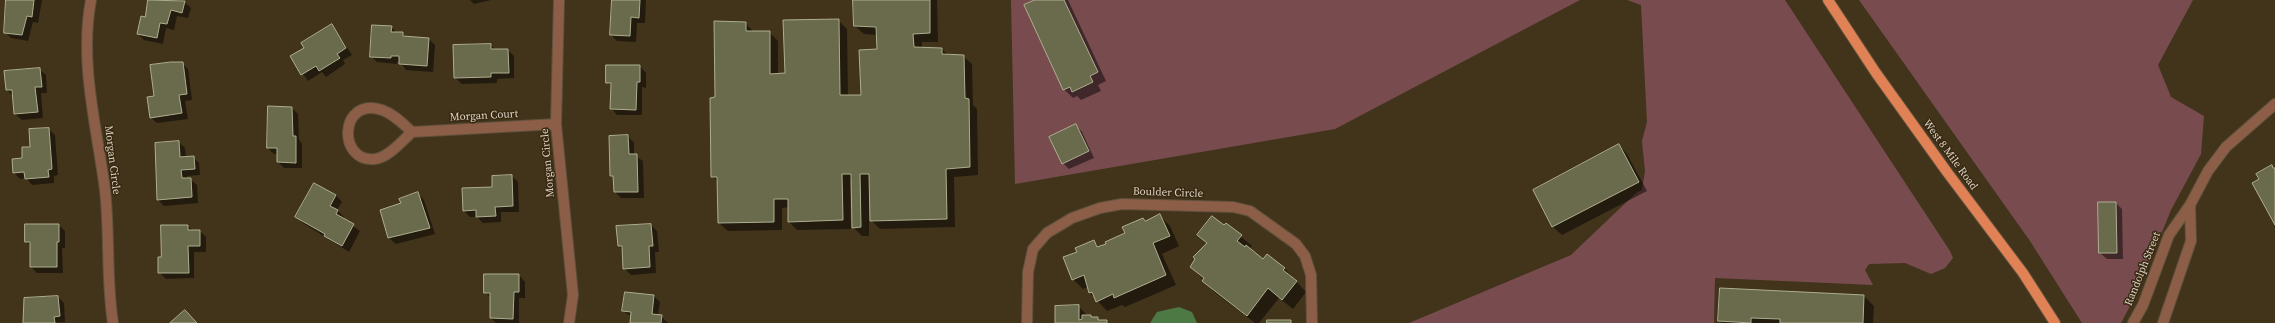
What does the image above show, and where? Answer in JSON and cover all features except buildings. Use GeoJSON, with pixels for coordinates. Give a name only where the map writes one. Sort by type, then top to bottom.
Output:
{"type":"FeatureCollection","features":[{"type":"Feature","properties":{"kind":"main road","name":"West 8 Mile Road"},"geometry":{"type":"LineString","coordinates":[[1828,0],[1946,172],[2023,273],[2055,323]]}},
{"type":"Feature","properties":{"kind":"street","name":"Morgan Circle"},"geometry":{"type":"LineString","coordinates":[[91,0],[87,39],[88,67],[105,190],[108,238],[109,301],[113,323]]}},
{"type":"Feature","properties":{"kind":"street","name":"Morgan Circle"},"geometry":{"type":"LineString","coordinates":[[559,0],[556,124],[573,295],[569,323]]}},
{"type":"Feature","properties":{"kind":"street","name":"Randolph Street"},"geometry":{"type":"LineString","coordinates":[[2133,323],[2143,305],[2169,235],[2190,205],[2208,171],[2226,147],[2275,104]]}},
{"type":"Feature","properties":{"kind":"street"},"geometry":{"type":"LineString","coordinates":[[368,108],[384,110],[412,132],[394,148],[376,158],[368,158],[353,150],[348,137],[348,126],[356,114],[368,108]]}},
{"type":"Feature","properties":{"kind":"street","name":"Morgan Court"},"geometry":{"type":"LineString","coordinates":[[412,132],[556,124]]}},
{"type":"Feature","properties":{"kind":"street","name":"Boulder Circle"},"geometry":{"type":"LineString","coordinates":[[1027,323],[1028,272],[1031,256],[1036,243],[1047,232],[1072,218],[1122,204],[1233,207],[1250,210],[1296,244],[1305,256],[1311,275],[1312,323]]}},
{"type":"Feature","properties":{"kind":"street","name":"Randolph Street"},"geometry":{"type":"LineString","coordinates":[[2163,323],[2191,241],[2190,205]]}},
{"type":"Feature","properties":{"kind":"shaded area"},"geometry":{"type":"Polygon","coordinates":[[[1011,0],[1580,0],[1335,129],[1015,184],[1011,0]]]}},
{"type":"Feature","properties":{"kind":"shaded area"},"geometry":{"type":"Polygon","coordinates":[[[1627,0],[1785,0],[1950,251],[1953,258],[1945,268],[1931,274],[1905,263],[1869,264],[1865,270],[1873,285],[1715,278],[1714,323],[1409,323],[1571,255],[1636,193],[1642,190],[1645,171],[1642,141],[1647,122],[1641,5],[1627,0]]]}},
{"type":"Feature","properties":{"kind":"shaded area"},"geometry":{"type":"Polygon","coordinates":[[[1859,0],[2193,0],[2158,65],[2171,97],[2204,116],[2201,154],[2171,210],[2138,291],[2121,323],[2082,323],[2030,241],[1859,0]]]}},
{"type":"Feature","properties":{"kind":"shaded area"},"geometry":{"type":"Polygon","coordinates":[[[1179,307],[1192,312],[1197,323],[1150,323],[1157,312],[1179,307]]]}}]}
